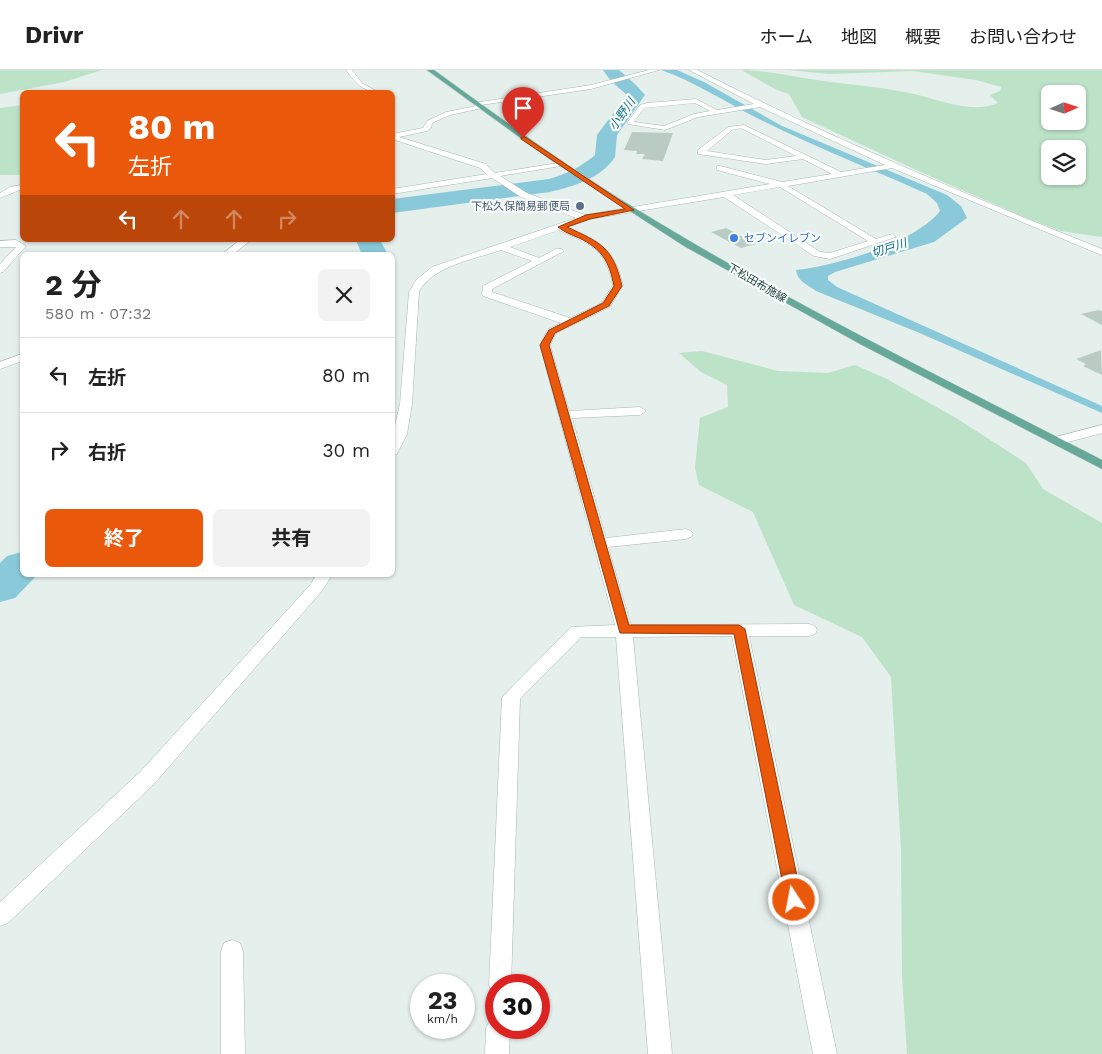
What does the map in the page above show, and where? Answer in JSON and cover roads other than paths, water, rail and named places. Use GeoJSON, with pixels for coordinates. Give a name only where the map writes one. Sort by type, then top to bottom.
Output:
{"type":"FeatureCollection","features":[{"type":"Feature","properties":{"kind":"main road","name":"下松田布施線"},"geometry":{"type":"LineString","coordinates":[[430,70],[571,172],[631,210],[764,288],[1102,465]]}},
{"type":"Feature","properties":{"kind":"street"},"geometry":{"type":"LineString","coordinates":[[349,70],[360,84],[371,90]]}},
{"type":"Feature","properties":{"kind":"street"},"geometry":{"type":"LineString","coordinates":[[395,136],[425,130],[428,128],[429,122],[439,116],[478,106],[614,82],[656,70]]}},
{"type":"Feature","properties":{"kind":"street"},"geometry":{"type":"LineString","coordinates":[[692,70],[759,105],[888,166],[1102,252]]}},
{"type":"Feature","properties":{"kind":"street"},"geometry":{"type":"LineString","coordinates":[[715,111],[696,101],[647,105],[642,106],[630,123],[665,128],[696,115],[759,105]]}},
{"type":"Feature","properties":{"kind":"street"},"geometry":{"type":"LineString","coordinates":[[803,156],[766,162],[701,152],[730,128],[742,126],[803,156],[839,174]]}},
{"type":"Feature","properties":{"kind":"street"},"geometry":{"type":"LineString","coordinates":[[395,138],[429,147],[483,166],[493,176],[524,195],[584,218]]}},
{"type":"Feature","properties":{"kind":"street"},"geometry":{"type":"LineString","coordinates":[[395,192],[561,164]]}},
{"type":"Feature","properties":{"kind":"street"},"geometry":{"type":"LineString","coordinates":[[395,445],[401,434],[406,404],[414,292],[419,282],[435,269],[584,218],[888,166]]}},
{"type":"Feature","properties":{"kind":"street"},"geometry":{"type":"LineString","coordinates":[[720,168],[780,184],[875,242]]}},
{"type":"Feature","properties":{"kind":"street"},"geometry":{"type":"LineString","coordinates":[[0,196],[20,187]]}},
{"type":"Feature","properties":{"kind":"street"},"geometry":{"type":"LineString","coordinates":[[726,194],[817,254],[830,256],[892,237]]}},
{"type":"Feature","properties":{"kind":"street"},"geometry":{"type":"LineString","coordinates":[[561,227],[592,242],[608,257],[613,264],[618,286],[606,305],[552,332],[544,345],[624,630],[660,1054]]}},
{"type":"Feature","properties":{"kind":"street"},"geometry":{"type":"LineString","coordinates":[[230,252],[243,242]]}},
{"type":"Feature","properties":{"kind":"street"},"geometry":{"type":"LineString","coordinates":[[0,244],[16,243],[21,246],[0,270]]}},
{"type":"Feature","properties":{"kind":"street"},"geometry":{"type":"LineString","coordinates":[[503,247],[539,262]]}},
{"type":"Feature","properties":{"kind":"street"},"geometry":{"type":"LineString","coordinates":[[558,251],[487,288],[487,294],[570,322]]}},
{"type":"Feature","properties":{"kind":"street"},"geometry":{"type":"LineString","coordinates":[[0,366],[20,358]]}},
{"type":"Feature","properties":{"kind":"street"},"geometry":{"type":"LineString","coordinates":[[565,415],[640,411]]}},
{"type":"Feature","properties":{"kind":"street"},"geometry":{"type":"LineString","coordinates":[[1057,442],[1102,429]]}},
{"type":"Feature","properties":{"kind":"street"},"geometry":{"type":"LineString","coordinates":[[600,543],[686,534]]}},
{"type":"Feature","properties":{"kind":"street"},"geometry":{"type":"LineString","coordinates":[[0,916],[146,778],[316,588],[323,577]]}},
{"type":"Feature","properties":{"kind":"street"},"geometry":{"type":"LineString","coordinates":[[739,629],[825,1054]]}},
{"type":"Feature","properties":{"kind":"street"},"geometry":{"type":"LineString","coordinates":[[500,974],[511,697],[578,630],[809,630]]}},
{"type":"Feature","properties":{"kind":"street"},"geometry":{"type":"LineString","coordinates":[[232,951],[233,1054]]}},
{"type":"Feature","properties":{"kind":"street"},"geometry":{"type":"LineString","coordinates":[[497,1054],[498,1039]]}},
{"type":"Feature","properties":{"kind":"water","name":"切戸川"},"geometry":{"type":"Polygon","coordinates":[[[661,70],[677,70],[704,82],[782,126],[947,195],[961,206],[967,218],[934,242],[835,272],[828,276],[828,280],[837,287],[1102,406],[1102,413],[922,334],[816,291],[803,282],[798,277],[796,270],[831,264],[894,243],[928,223],[940,211],[937,203],[927,194],[796,137],[696,85],[661,70]]]}},
{"type":"Feature","properties":{"kind":"waterway","name":"小野川"},"geometry":{"type":"LineString","coordinates":[[395,206],[550,185],[565,181],[593,168],[605,157],[607,135],[636,95],[611,70]]}},
{"type":"Feature","properties":{"kind":"waterway","name":"小野川"},"geometry":{"type":"LineString","coordinates":[[369,242],[374,252]]}},
{"type":"Feature","properties":{"kind":"waterway","name":"小野川"},"geometry":{"type":"LineString","coordinates":[[0,588],[20,568]]}},
{"type":"Feature","properties":{"kind":"place","name":"下松久保簡易郵便局"},"geometry":{"type":"Point","coordinates":[580,206]}},
{"type":"Feature","properties":{"kind":"place","name":"セブンイレブン"},"geometry":{"type":"Point","coordinates":[734,238]}}]}
